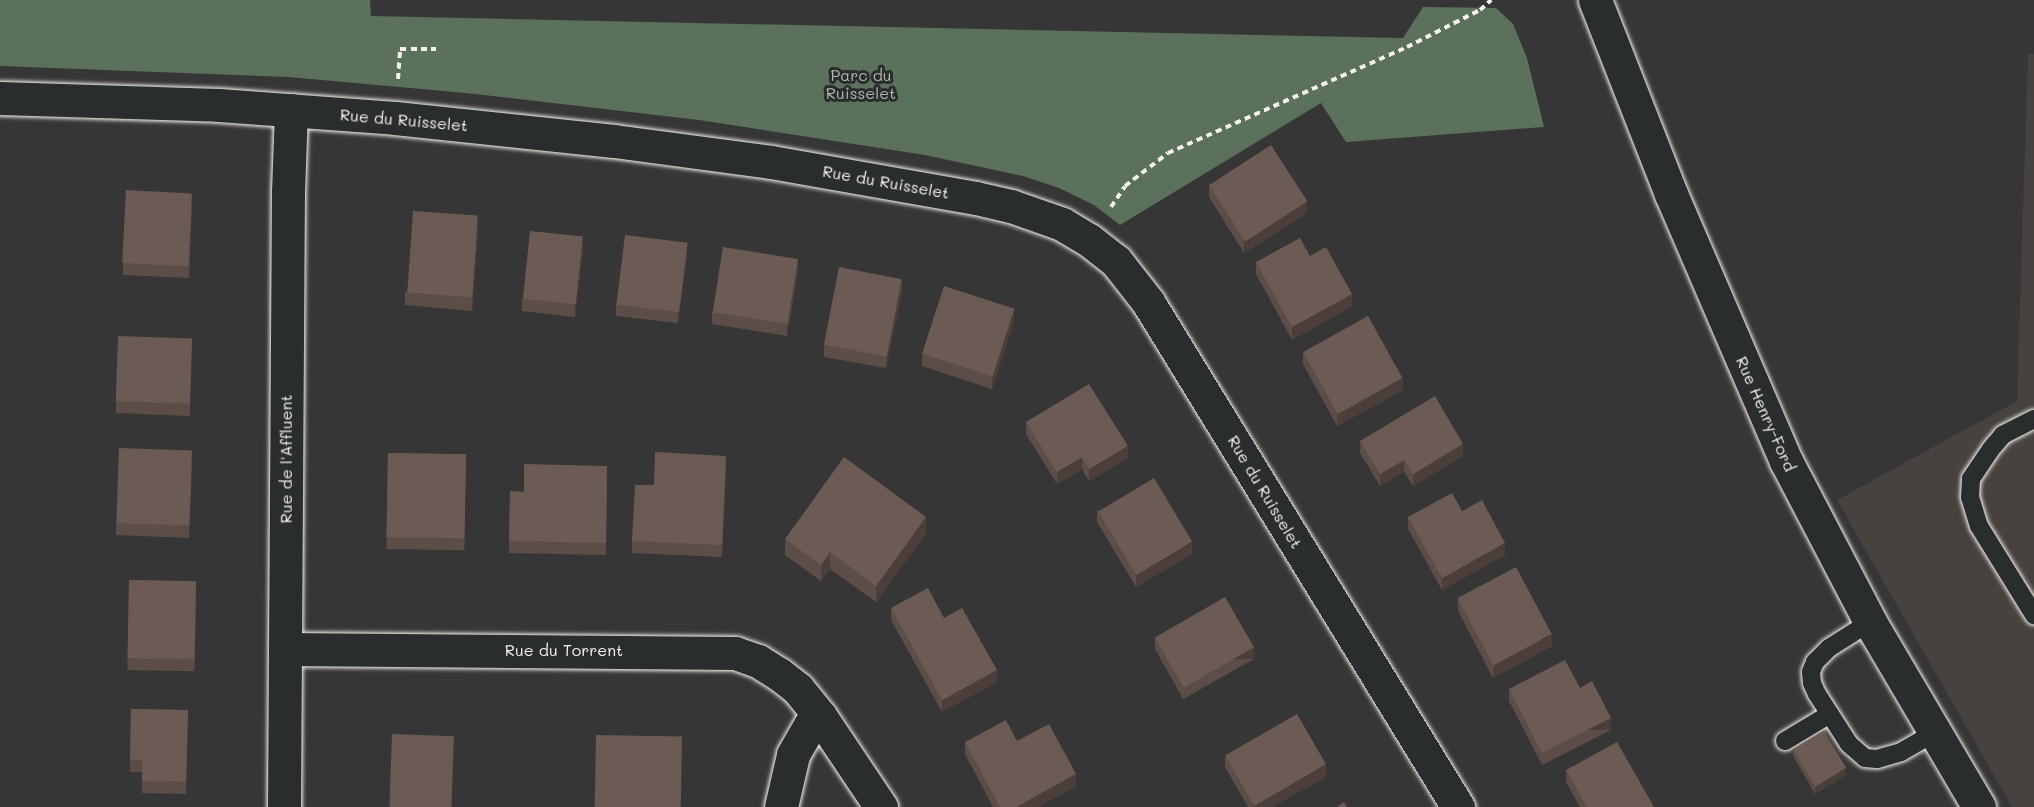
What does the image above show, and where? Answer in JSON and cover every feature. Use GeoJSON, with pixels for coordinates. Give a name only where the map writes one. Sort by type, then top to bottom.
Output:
{"type":"FeatureCollection","features":[{"type":"Feature","properties":{"kind":"street","name":"Rue Henry-Ford"},"geometry":{"type":"LineString","coordinates":[[1595,0],[1671,194],[1765,415],[1870,622],[1979,807]]}},
{"type":"Feature","properties":{"kind":"street","name":"Rue du Ruisselet"},"geometry":{"type":"LineString","coordinates":[[0,98],[107,100],[395,118],[693,151],[902,185],[1011,206],[1062,225],[1089,240],[1116,261],[1148,302],[1458,807]]}},
{"type":"Feature","properties":{"kind":"street","name":"Rue de l'Affluent"},"geometry":{"type":"LineString","coordinates":[[284,807],[288,192],[291,111]]}},
{"type":"Feature","properties":{"kind":"street","name":"Rue du Torrent"},"geometry":{"type":"LineString","coordinates":[[285,649],[735,653],[758,661],[798,689],[820,716],[881,807]]}},
{"type":"Feature","properties":{"kind":"street"},"geometry":{"type":"LineString","coordinates":[[781,807],[793,755],[810,725],[820,716]]}},
{"type":"Feature","properties":{"kind":"lane"},"geometry":{"type":"LineString","coordinates":[[2034,418],[2003,435],[1991,449],[1971,479],[1970,497],[1979,526],[2034,615]]}},
{"type":"Feature","properties":{"kind":"lane"},"geometry":{"type":"LineString","coordinates":[[1870,622],[1829,648],[1815,662],[1811,672],[1812,683],[1830,714],[1849,744],[1865,758],[1876,759],[1901,752],[1934,732]]}},
{"type":"Feature","properties":{"kind":"lane"},"geometry":{"type":"LineString","coordinates":[[1785,741],[1830,714]]}},
{"type":"Feature","properties":{"kind":"path"},"geometry":{"type":"LineString","coordinates":[[1089,240],[1125,186],[1168,153],[1407,47],[1480,10],[1491,0]]}},
{"type":"Feature","properties":{"kind":"path"},"geometry":{"type":"LineString","coordinates":[[395,118],[400,49],[436,50]]}},
{"type":"Feature","properties":{"kind":"shaded area"},"geometry":{"type":"Polygon","coordinates":[[[2028,54],[2034,54],[2034,807],[2012,807],[1837,500],[2017,401],[2028,54]]]}},
{"type":"Feature","properties":{"kind":"green space","name":"Parc du Ruisselet"},"geometry":{"type":"Polygon","coordinates":[[[0,0],[370,0],[371,16],[1403,38],[1423,7],[1496,8],[1513,24],[1527,58],[1544,127],[1346,142],[1321,103],[1120,225],[1094,205],[1059,188],[1023,176],[925,155],[699,120],[466,93],[289,77],[0,66],[0,0]]]}},
{"type":"Feature","properties":{"kind":"building"},"geometry":{"type":"Polygon","coordinates":[[[1271,145],[1307,201],[1245,241],[1209,185],[1271,145]]]}},
{"type":"Feature","properties":{"kind":"building"},"geometry":{"type":"Polygon","coordinates":[[[126,190],[192,193],[188,266],[122,263],[126,190]]]}},
{"type":"Feature","properties":{"kind":"building"},"geometry":{"type":"Polygon","coordinates":[[[413,211],[478,216],[472,297],[407,293],[413,211]]]}},
{"type":"Feature","properties":{"kind":"building"},"geometry":{"type":"Polygon","coordinates":[[[530,231],[583,237],[576,304],[523,299],[530,231]]]}},
{"type":"Feature","properties":{"kind":"building"},"geometry":{"type":"Polygon","coordinates":[[[625,235],[688,243],[679,312],[616,304],[625,235]]]}},
{"type":"Feature","properties":{"kind":"building"},"geometry":{"type":"Polygon","coordinates":[[[1300,238],[1310,256],[1326,247],[1352,294],[1292,327],[1256,262],[1300,238]]]}},
{"type":"Feature","properties":{"kind":"building"},"geometry":{"type":"Polygon","coordinates":[[[723,247],[798,259],[788,324],[713,312],[723,247]]]}},
{"type":"Feature","properties":{"kind":"building"},"geometry":{"type":"Polygon","coordinates":[[[839,267],[902,279],[887,357],[824,345],[839,267]]]}},
{"type":"Feature","properties":{"kind":"building"},"geometry":{"type":"Polygon","coordinates":[[[944,286],[1014,309],[992,376],[922,354],[944,286]]]}},
{"type":"Feature","properties":{"kind":"building"},"geometry":{"type":"Polygon","coordinates":[[[1368,316],[1402,378],[1338,414],[1303,352],[1368,316]]]}},
{"type":"Feature","properties":{"kind":"building"},"geometry":{"type":"Polygon","coordinates":[[[118,336],[192,339],[190,404],[116,401],[118,336]]]}},
{"type":"Feature","properties":{"kind":"building"},"geometry":{"type":"Polygon","coordinates":[[[1089,384],[1128,446],[1089,469],[1082,457],[1057,472],[1026,422],[1089,384]]]}},
{"type":"Feature","properties":{"kind":"building"},"geometry":{"type":"Polygon","coordinates":[[[1435,396],[1463,444],[1413,474],[1404,460],[1380,474],[1360,441],[1435,396]]]}},
{"type":"Feature","properties":{"kind":"building"},"geometry":{"type":"Polygon","coordinates":[[[119,448],[192,451],[189,526],[116,523],[119,448]]]}},
{"type":"Feature","properties":{"kind":"building"},"geometry":{"type":"Polygon","coordinates":[[[655,452],[726,456],[722,545],[632,541],[635,485],[654,485],[655,452]]]}},
{"type":"Feature","properties":{"kind":"building"},"geometry":{"type":"Polygon","coordinates":[[[388,453],[466,454],[465,538],[387,537],[388,453]]]}},
{"type":"Feature","properties":{"kind":"building"},"geometry":{"type":"Polygon","coordinates":[[[844,457],[926,517],[876,586],[830,552],[821,565],[785,539],[844,457]]]}},
{"type":"Feature","properties":{"kind":"building"},"geometry":{"type":"Polygon","coordinates":[[[524,464],[607,466],[606,543],[509,541],[510,491],[524,492],[524,464]]]}},
{"type":"Feature","properties":{"kind":"building"},"geometry":{"type":"Polygon","coordinates":[[[1154,478],[1192,541],[1136,575],[1098,511],[1154,478]]]}},
{"type":"Feature","properties":{"kind":"building"},"geometry":{"type":"Polygon","coordinates":[[[1452,493],[1462,511],[1482,500],[1505,543],[1442,578],[1408,517],[1452,493]]]}},
{"type":"Feature","properties":{"kind":"building"},"geometry":{"type":"Polygon","coordinates":[[[1516,567],[1552,634],[1493,665],[1458,598],[1516,567]]]}},
{"type":"Feature","properties":{"kind":"building"},"geometry":{"type":"Polygon","coordinates":[[[129,580],[196,581],[195,659],[128,658],[129,580]]]}},
{"type":"Feature","properties":{"kind":"building"},"geometry":{"type":"Polygon","coordinates":[[[928,588],[944,618],[962,608],[997,670],[942,700],[891,608],[928,588]]]}},
{"type":"Feature","properties":{"kind":"building"},"geometry":{"type":"Polygon","coordinates":[[[1225,597],[1254,647],[1184,688],[1155,638],[1225,597]]]}},
{"type":"Feature","properties":{"kind":"building"},"geometry":{"type":"Polygon","coordinates":[[[1565,660],[1580,688],[1592,681],[1611,718],[1542,753],[1509,689],[1565,660]]]}},
{"type":"Feature","properties":{"kind":"building"},"geometry":{"type":"Polygon","coordinates":[[[131,709],[188,710],[186,782],[142,781],[142,760],[130,760],[131,709]]]}},
{"type":"Feature","properties":{"kind":"building"},"geometry":{"type":"Polygon","coordinates":[[[1297,714],[1326,764],[1254,806],[1225,756],[1297,714]]]}},
{"type":"Feature","properties":{"kind":"building"},"geometry":{"type":"Polygon","coordinates":[[[1006,720],[1017,741],[1049,724],[1076,774],[1016,807],[1000,807],[965,742],[1006,720]]]}},
{"type":"Feature","properties":{"kind":"building"},"geometry":{"type":"Polygon","coordinates":[[[1824,731],[1846,768],[1815,786],[1793,750],[1824,731]]]}},
{"type":"Feature","properties":{"kind":"building"},"geometry":{"type":"Polygon","coordinates":[[[392,734],[454,736],[451,807],[389,807],[392,734]]]}},
{"type":"Feature","properties":{"kind":"building"},"geometry":{"type":"Polygon","coordinates":[[[596,735],[682,737],[681,807],[595,807],[596,735]]]}},
{"type":"Feature","properties":{"kind":"building"},"geometry":{"type":"Polygon","coordinates":[[[1617,742],[1654,807],[1587,807],[1566,770],[1617,742]]]}},
{"type":"Feature","properties":{"kind":"building"},"geometry":{"type":"Polygon","coordinates":[[[1344,802],[1347,807],[1337,807],[1344,802]]]}}]}
